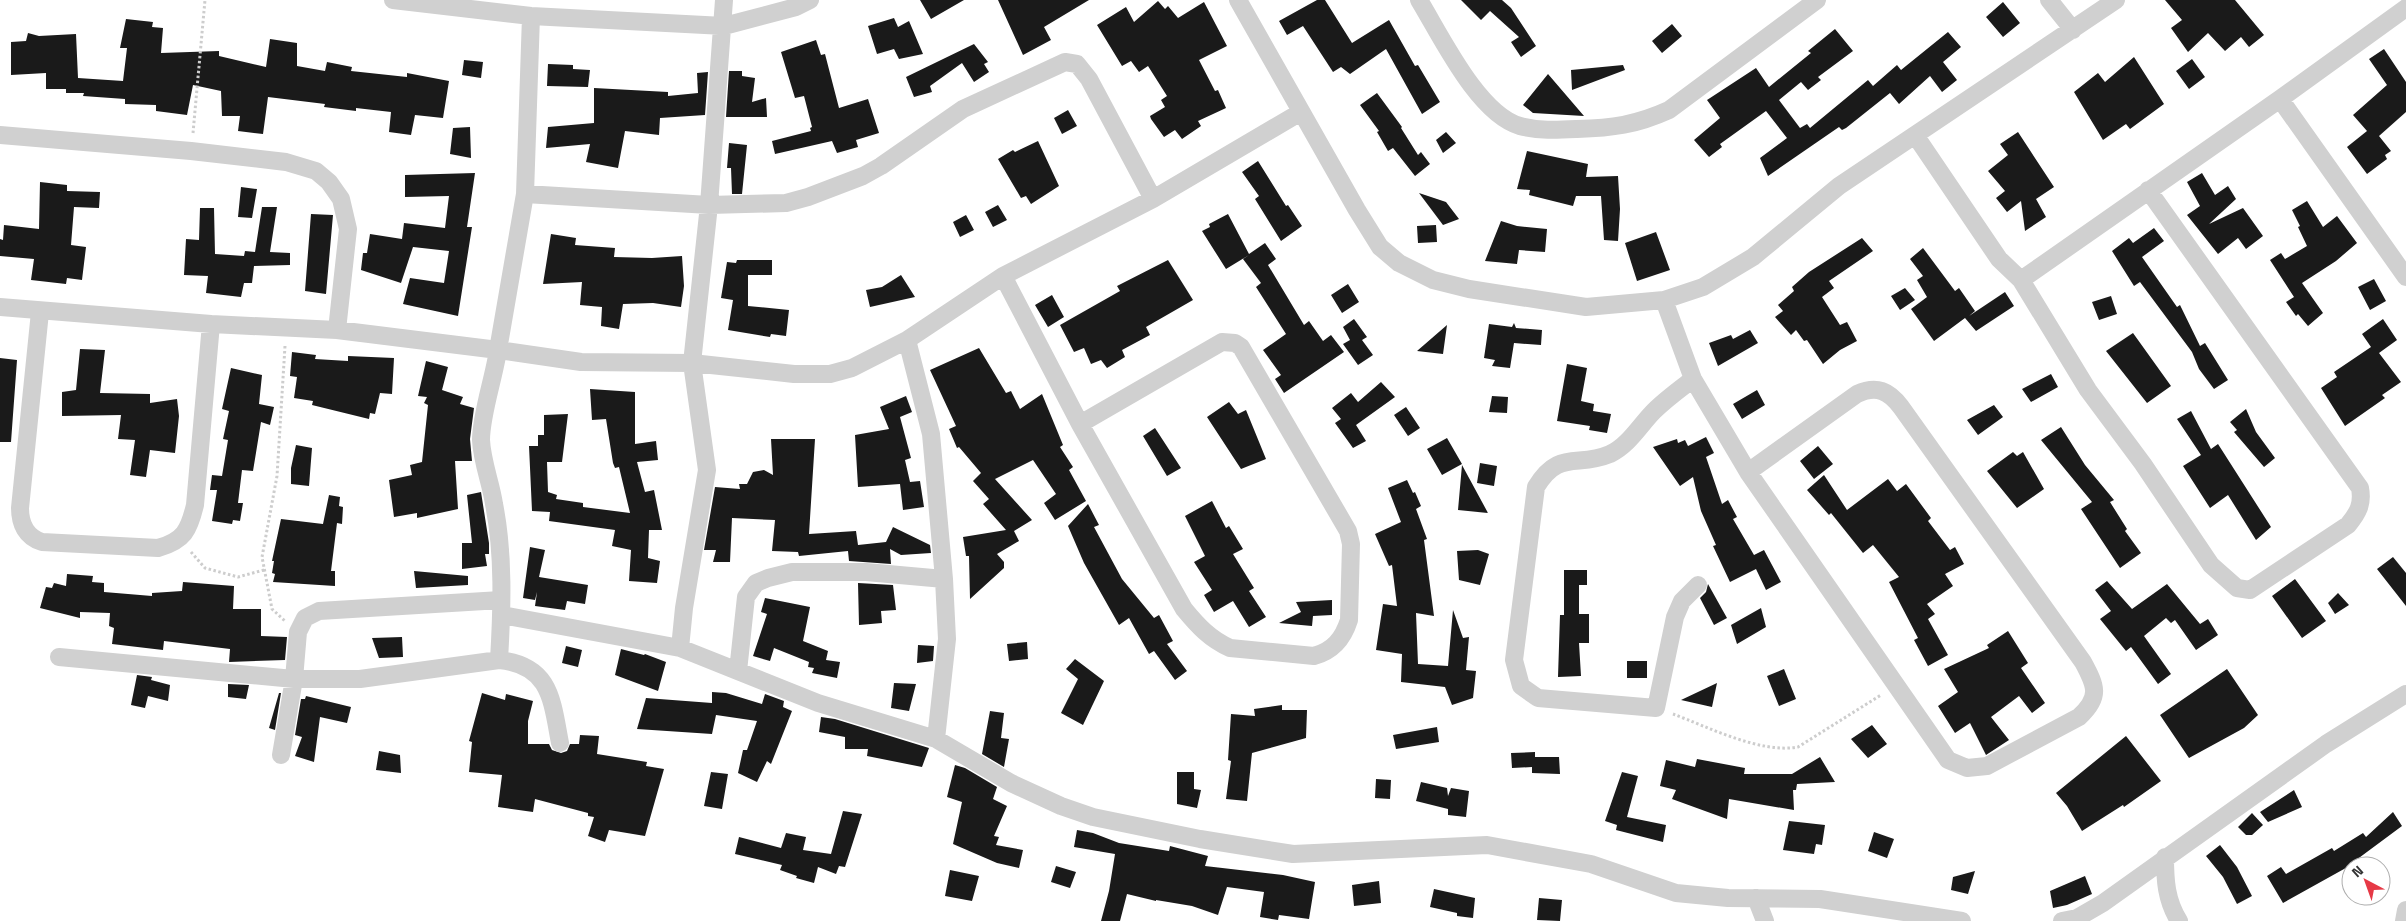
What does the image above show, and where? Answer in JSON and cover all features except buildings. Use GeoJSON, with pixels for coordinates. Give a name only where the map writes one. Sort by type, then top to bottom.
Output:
{"type":"FeatureCollection","features":[{"type":"Feature","properties":{"kind":"street"},"geometry":{"type":"LineString","coordinates":[[393,0],[531,16],[724,26],[788,9],[810,0]]}},
{"type":"Feature","properties":{"kind":"street"},"geometry":{"type":"LineString","coordinates":[[680,648],[684,608],[707,470],[692,363],[709,205],[724,26],[724,0]]}},
{"type":"Feature","properties":{"kind":"street"},"geometry":{"type":"LineString","coordinates":[[1238,0],[1380,247],[1399,263],[1433,280],[1469,289],[1586,307],[1664,300],[1703,287],[1753,257],[1839,186],[2116,0]]}},
{"type":"Feature","properties":{"kind":"street"},"geometry":{"type":"LineString","coordinates":[[1418,0],[1477,94],[1505,119],[1519,125],[1549,131],[1618,128],[1645,121],[1669,110],[1817,0]]}},
{"type":"Feature","properties":{"kind":"street"},"geometry":{"type":"LineString","coordinates":[[2049,0],[2073,30]]}},
{"type":"Feature","properties":{"kind":"street"},"geometry":{"type":"LineString","coordinates":[[2021,280],[2280,100],[2406,8]]}},
{"type":"Feature","properties":{"kind":"street"},"geometry":{"type":"LineString","coordinates":[[499,660],[502,608],[495,505],[481,439],[525,194],[531,16]]}},
{"type":"Feature","properties":{"kind":"street"},"geometry":{"type":"LineString","coordinates":[[525,194],[709,205],[786,203],[841,184],[881,166],[963,109],[1065,62],[1077,64],[1090,79],[1153,199]]}},
{"type":"Feature","properties":{"kind":"street"},"geometry":{"type":"LineString","coordinates":[[2280,100],[2406,277]]}},
{"type":"Feature","properties":{"kind":"street"},"geometry":{"type":"LineString","coordinates":[[0,307],[40,312],[211,324],[338,330],[581,362],[692,363],[794,374],[830,374],[852,368],[906,340],[1004,276],[1153,199],[1301,112]]}},
{"type":"Feature","properties":{"kind":"street"},"geometry":{"type":"LineString","coordinates":[[0,135],[191,151],[286,162],[316,171],[329,182],[341,199],[348,229],[338,330]]}},
{"type":"Feature","properties":{"kind":"street"},"geometry":{"type":"LineString","coordinates":[[1915,135],[1999,259],[2021,280],[2088,390],[2143,464],[2211,565],[2226,581],[2237,588],[2250,590],[2348,526],[2358,514],[2362,499],[2360,488],[2148,190]]}},
{"type":"Feature","properties":{"kind":"street"},"geometry":{"type":"LineString","coordinates":[[1004,276],[1080,424],[1184,609],[1206,634],[1230,648],[1314,656],[1326,653],[1337,645],[1346,632],[1349,620],[1351,544],[1348,531],[1241,347],[1235,343],[1222,342],[1080,424]]}},
{"type":"Feature","properties":{"kind":"street"},"geometry":{"type":"LineString","coordinates":[[1664,300],[1693,379],[1748,472],[1948,760],[1967,768],[1987,766],[2070,721],[2090,707],[2094,698],[2094,686],[2083,662],[1901,407],[1886,392],[1867,389],[1857,394],[1748,472]]}},
{"type":"Feature","properties":{"kind":"street"},"geometry":{"type":"LineString","coordinates":[[40,312],[20,508],[23,526],[28,534],[42,542],[158,548],[178,539],[187,531],[195,506],[211,324]]}},
{"type":"Feature","properties":{"kind":"street"},"geometry":{"type":"LineString","coordinates":[[906,340],[931,434],[944,579],[947,639],[936,739]]}},
{"type":"Feature","properties":{"kind":"street"},"geometry":{"type":"LineString","coordinates":[[1693,379],[1667,399],[1630,438],[1610,454],[1560,463],[1551,467],[1543,475],[1536,487],[1514,660],[1521,686],[1538,698],[1656,708],[1675,617],[1682,602],[1698,585]]}},
{"type":"Feature","properties":{"kind":"street"},"geometry":{"type":"LineString","coordinates":[[738,671],[746,596],[756,583],[792,572],[866,572],[944,579]]}},
{"type":"Feature","properties":{"kind":"street"},"geometry":{"type":"LineString","coordinates":[[281,755],[294,679],[298,632],[305,618],[320,611],[502,608],[680,648],[818,703],[936,739],[1011,783],[1061,806],[1093,817],[1200,839],[1293,854],[1487,845],[1591,864],[1676,893],[1830,900],[1954,920]]}},
{"type":"Feature","properties":{"kind":"street"},"geometry":{"type":"LineString","coordinates":[[59,658],[294,679],[360,679],[499,660],[518,662],[544,681],[551,695],[560,743]]}},
{"type":"Feature","properties":{"kind":"street"},"geometry":{"type":"LineString","coordinates":[[2062,921],[2077,918],[2103,903],[2326,744],[2406,694]]}},
{"type":"Feature","properties":{"kind":"street"},"geometry":{"type":"LineString","coordinates":[[2165,857],[2165,884],[2168,900],[2179,921]]}},
{"type":"Feature","properties":{"kind":"street"},"geometry":{"type":"LineString","coordinates":[[1756,898],[1765,921]]}},
{"type":"Feature","properties":{"kind":"street"},"geometry":{"type":"LineString","coordinates":[[2404,921],[2406,910]]}},
{"type":"Feature","properties":{"kind":"path"},"geometry":{"type":"LineString","coordinates":[[191,151],[204,0]]}},
{"type":"Feature","properties":{"kind":"path"},"geometry":{"type":"LineString","coordinates":[[286,328],[277,476],[262,557],[272,609],[298,632]]}},
{"type":"Feature","properties":{"kind":"path"},"geometry":{"type":"LineString","coordinates":[[178,539],[205,568],[238,577],[264,570]]}},
{"type":"Feature","properties":{"kind":"path"},"geometry":{"type":"LineString","coordinates":[[1656,708],[1762,746],[1785,749],[1798,747],[1896,685]]}}]}
